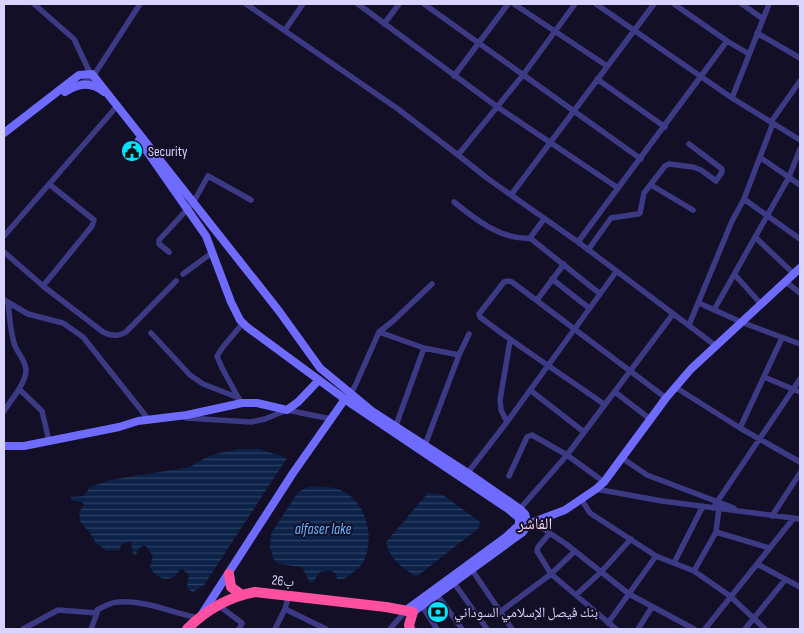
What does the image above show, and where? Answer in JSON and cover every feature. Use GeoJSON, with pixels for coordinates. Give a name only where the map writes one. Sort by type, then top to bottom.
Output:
{"type":"FeatureCollection","features":[{"type":"Feature","properties":{"kind":"highway"},"geometry":{"type":"LineString","coordinates":[[229,574],[231,587],[242,595]]}},
{"type":"Feature","properties":{"kind":"highway","name":"26ب"},"geometry":{"type":"LineString","coordinates":[[187,629],[200,616],[218,606],[242,595],[255,592],[386,607],[407,619]]}},
{"type":"Feature","properties":{"kind":"street"},"geometry":{"type":"LineString","coordinates":[[34,4],[74,39],[92,74],[190,205],[279,311],[312,358],[348,397]]}},
{"type":"Feature","properties":{"kind":"street"},"geometry":{"type":"LineString","coordinates":[[9,131],[47,104],[77,85],[89,80],[140,4]]}},
{"type":"Feature","properties":{"kind":"street"},"geometry":{"type":"LineString","coordinates":[[246,4],[398,109],[487,178],[578,242],[716,346]]}},
{"type":"Feature","properties":{"kind":"street"},"geometry":{"type":"LineString","coordinates":[[285,30],[303,4]]}},
{"type":"Feature","properties":{"kind":"street"},"geometry":{"type":"LineString","coordinates":[[358,4],[498,108],[618,188]]}},
{"type":"Feature","properties":{"kind":"street"},"geometry":{"type":"LineString","coordinates":[[384,24],[399,4]]}},
{"type":"Feature","properties":{"kind":"street"},"geometry":{"type":"LineString","coordinates":[[424,4],[641,159]]}},
{"type":"Feature","properties":{"kind":"street"},"geometry":{"type":"LineString","coordinates":[[454,76],[508,4]]}},
{"type":"Feature","properties":{"kind":"street"},"geometry":{"type":"LineString","coordinates":[[517,4],[606,66]]}},
{"type":"Feature","properties":{"kind":"street"},"geometry":{"type":"LineString","coordinates":[[458,154],[498,108],[575,4]]}},
{"type":"Feature","properties":{"kind":"street"},"geometry":{"type":"LineString","coordinates":[[596,4],[732,98],[800,140]]}},
{"type":"Feature","properties":{"kind":"street"},"geometry":{"type":"LineString","coordinates":[[511,194],[654,4]]}},
{"type":"Feature","properties":{"kind":"street"},"geometry":{"type":"LineString","coordinates":[[674,4],[749,54]]}},
{"type":"Feature","properties":{"kind":"street"},"geometry":{"type":"LineString","coordinates":[[742,4],[763,18]]}},
{"type":"Feature","properties":{"kind":"street"},"geometry":{"type":"LineString","coordinates":[[732,98],[769,4]]}},
{"type":"Feature","properties":{"kind":"street"},"geometry":{"type":"LineString","coordinates":[[758,33],[799,55]]}},
{"type":"Feature","properties":{"kind":"street"},"geometry":{"type":"LineString","coordinates":[[578,242],[727,41]]}},
{"type":"Feature","properties":{"kind":"street"},"geometry":{"type":"LineString","coordinates":[[4,139],[9,131],[79,75],[92,74]]}},
{"type":"Feature","properties":{"kind":"street"},"geometry":{"type":"LineString","coordinates":[[597,79],[665,127]]}},
{"type":"Feature","properties":{"kind":"street"},"geometry":{"type":"LineString","coordinates":[[689,325],[732,221],[744,199],[761,158],[772,123],[800,81]]}},
{"type":"Feature","properties":{"kind":"street"},"geometry":{"type":"LineString","coordinates":[[77,85],[87,84],[96,86],[117,106]]}},
{"type":"Feature","properties":{"kind":"street"},"geometry":{"type":"LineString","coordinates":[[4,236],[117,106]]}},
{"type":"Feature","properties":{"kind":"street"},"geometry":{"type":"LineString","coordinates":[[588,250],[611,218],[640,213],[644,193],[665,166],[669,164],[693,167],[701,170],[716,181],[723,170],[689,144]]}},
{"type":"Feature","properties":{"kind":"street"},"geometry":{"type":"LineString","coordinates":[[714,310],[789,177],[800,149]]}},
{"type":"Feature","properties":{"kind":"street"},"geometry":{"type":"LineString","coordinates":[[761,158],[800,185]]}},
{"type":"Feature","properties":{"kind":"street"},"geometry":{"type":"LineString","coordinates":[[701,170],[709,160]]}},
{"type":"Feature","properties":{"kind":"street"},"geometry":{"type":"LineString","coordinates":[[169,252],[158,242],[190,205],[210,176],[251,200]]}},
{"type":"Feature","properties":{"kind":"street"},"geometry":{"type":"LineString","coordinates":[[43,286],[92,226],[94,220],[48,184]]}},
{"type":"Feature","properties":{"kind":"street"},"geometry":{"type":"LineString","coordinates":[[651,185],[693,210]]}},
{"type":"Feature","properties":{"kind":"street"},"geometry":{"type":"LineString","coordinates":[[744,199],[768,214],[800,239]]}},
{"type":"Feature","properties":{"kind":"street"},"geometry":{"type":"LineString","coordinates":[[454,202],[500,233],[513,237],[530,238],[599,293]]}},
{"type":"Feature","properties":{"kind":"street"},"geometry":{"type":"LineString","coordinates":[[190,205],[213,252],[226,292],[235,312],[243,323],[319,380],[348,397],[518,511],[519,518],[575,551],[629,594],[694,629]]}},
{"type":"Feature","properties":{"kind":"street"},"geometry":{"type":"LineString","coordinates":[[530,238],[544,219]]}},
{"type":"Feature","properties":{"kind":"street"},"geometry":{"type":"LineString","coordinates":[[527,523],[555,515],[596,490],[604,482],[666,398],[691,369],[797,271],[755,237]]}},
{"type":"Feature","properties":{"kind":"street"},"geometry":{"type":"LineString","coordinates":[[4,252],[43,286],[103,332],[116,336],[126,332],[176,281]]}},
{"type":"Feature","properties":{"kind":"street"},"geometry":{"type":"LineString","coordinates":[[183,274],[213,252]]}},
{"type":"Feature","properties":{"kind":"street"},"geometry":{"type":"LineString","coordinates":[[537,300],[564,264]]}},
{"type":"Feature","properties":{"kind":"street"},"geometry":{"type":"LineString","coordinates":[[466,476],[616,272]]}},
{"type":"Feature","properties":{"kind":"street"},"geometry":{"type":"LineString","coordinates":[[735,275],[761,304]]}},
{"type":"Feature","properties":{"kind":"street"},"geometry":{"type":"LineString","coordinates":[[552,279],[589,308]]}},
{"type":"Feature","properties":{"kind":"street"},"geometry":{"type":"LineString","coordinates":[[605,405],[510,340],[480,316],[479,314],[504,282],[508,280],[512,282],[666,398]]}},
{"type":"Feature","properties":{"kind":"street"},"geometry":{"type":"LineString","coordinates":[[786,282],[800,293]]}},
{"type":"Feature","properties":{"kind":"street"},"geometry":{"type":"LineString","coordinates":[[92,629],[97,610],[117,601],[163,607],[180,614],[200,616],[293,473],[348,397],[379,332],[432,284]]}},
{"type":"Feature","properties":{"kind":"street"},"geometry":{"type":"LineString","coordinates":[[4,411],[19,389],[26,372],[26,367],[15,345],[6,301]]}},
{"type":"Feature","properties":{"kind":"street"},"geometry":{"type":"LineString","coordinates":[[6,301],[28,314],[63,323],[83,337],[149,420]]}},
{"type":"Feature","properties":{"kind":"street"},"geometry":{"type":"LineString","coordinates":[[699,303],[741,322],[800,344]]}},
{"type":"Feature","properties":{"kind":"street"},"geometry":{"type":"LineString","coordinates":[[518,511],[567,455],[673,314]]}},
{"type":"Feature","properties":{"kind":"street"},"geometry":{"type":"LineString","coordinates":[[240,400],[217,356],[222,347],[243,323]]}},
{"type":"Feature","properties":{"kind":"street"},"geometry":{"type":"LineString","coordinates":[[379,332],[424,348],[459,355]]}},
{"type":"Feature","properties":{"kind":"street"},"geometry":{"type":"LineString","coordinates":[[151,333],[190,375],[203,384],[240,400],[257,402],[331,419]]}},
{"type":"Feature","properties":{"kind":"street"},"geometry":{"type":"LineString","coordinates":[[425,445],[459,355],[469,334]]}},
{"type":"Feature","properties":{"kind":"street"},"geometry":{"type":"LineString","coordinates":[[740,428],[782,338]]}},
{"type":"Feature","properties":{"kind":"street"},"geometry":{"type":"LineString","coordinates":[[507,422],[500,410],[500,400],[510,340]]}},
{"type":"Feature","properties":{"kind":"street"},"geometry":{"type":"LineString","coordinates":[[395,429],[424,348]]}},
{"type":"Feature","properties":{"kind":"street"},"geometry":{"type":"LineString","coordinates":[[303,368],[312,358]]}},
{"type":"Feature","properties":{"kind":"street"},"geometry":{"type":"LineString","coordinates":[[176,417],[251,422],[265,419],[287,410],[298,402],[326,374]]}},
{"type":"Feature","properties":{"kind":"street"},"geometry":{"type":"LineString","coordinates":[[764,377],[797,391]]}},
{"type":"Feature","properties":{"kind":"street"},"geometry":{"type":"LineString","coordinates":[[694,571],[716,532],[717,502],[759,439],[797,391],[800,380]]}},
{"type":"Feature","properties":{"kind":"street"},"geometry":{"type":"LineString","coordinates":[[675,387],[740,428],[800,462]]}},
{"type":"Feature","properties":{"kind":"street"},"geometry":{"type":"LineString","coordinates":[[19,389],[42,411],[49,440]]}},
{"type":"Feature","properties":{"kind":"street"},"geometry":{"type":"LineString","coordinates":[[530,390],[584,432]]}},
{"type":"Feature","properties":{"kind":"street"},"geometry":{"type":"LineString","coordinates":[[615,392],[650,419]]}},
{"type":"Feature","properties":{"kind":"street"},"geometry":{"type":"LineString","coordinates":[[4,446],[24,446],[149,420],[176,417],[240,400]]}},
{"type":"Feature","properties":{"kind":"street"},"geometry":{"type":"LineString","coordinates":[[395,429],[425,445],[433,455]]}},
{"type":"Feature","properties":{"kind":"street"},"geometry":{"type":"LineString","coordinates":[[509,476],[527,437],[532,435],[567,455],[604,482]]}},
{"type":"Feature","properties":{"kind":"street"},"geometry":{"type":"LineString","coordinates":[[622,458],[647,475],[743,512]]}},
{"type":"Feature","properties":{"kind":"street"},"geometry":{"type":"LineString","coordinates":[[772,516],[800,473]]}},
{"type":"Feature","properties":{"kind":"street"},"geometry":{"type":"LineString","coordinates":[[596,490],[797,519]]}},
{"type":"Feature","properties":{"kind":"street"},"geometry":{"type":"LineString","coordinates":[[581,499],[590,513],[656,556],[694,571],[730,596],[765,629]]}},
{"type":"Feature","properties":{"kind":"street"},"geometry":{"type":"LineString","coordinates":[[674,563],[703,506]]}},
{"type":"Feature","properties":{"kind":"street"},"geometry":{"type":"LineString","coordinates":[[705,629],[769,548],[797,519]]}},
{"type":"Feature","properties":{"kind":"street"},"geometry":{"type":"LineString","coordinates":[[407,619],[436,592],[523,532],[527,523]]}},
{"type":"Feature","properties":{"kind":"street"},"geometry":{"type":"LineString","coordinates":[[716,532],[769,548]]}},
{"type":"Feature","properties":{"kind":"street"},"geometry":{"type":"LineString","coordinates":[[549,534],[538,546],[537,551],[551,574],[616,629]]}},
{"type":"Feature","properties":{"kind":"street"},"geometry":{"type":"LineString","coordinates":[[576,595],[601,572],[631,539]]}},
{"type":"Feature","properties":{"kind":"street"},"geometry":{"type":"LineString","coordinates":[[500,612],[551,574],[575,551]]}},
{"type":"Feature","properties":{"kind":"street"},"geometry":{"type":"LineString","coordinates":[[608,623],[656,556]]}},
{"type":"Feature","properties":{"kind":"street"},"geometry":{"type":"LineString","coordinates":[[757,564],[800,587]]}},
{"type":"Feature","properties":{"kind":"street"},"geometry":{"type":"LineString","coordinates":[[390,629],[407,619],[436,592],[454,583],[470,568]]}},
{"type":"Feature","properties":{"kind":"street"},"geometry":{"type":"LineString","coordinates":[[470,568],[512,629]]}},
{"type":"Feature","properties":{"kind":"street"},"geometry":{"type":"LineString","coordinates":[[745,629],[785,580]]}},
{"type":"Feature","properties":{"kind":"street"},"geometry":{"type":"LineString","coordinates":[[454,583],[487,629]]}},
{"type":"Feature","properties":{"kind":"street"},"geometry":{"type":"LineString","coordinates":[[436,592],[462,629]]}},
{"type":"Feature","properties":{"kind":"street"},"geometry":{"type":"LineString","coordinates":[[275,629],[285,609],[288,595]]}},
{"type":"Feature","properties":{"kind":"street"},"geometry":{"type":"LineString","coordinates":[[218,606],[242,623],[239,629]]}},
{"type":"Feature","properties":{"kind":"street"},"geometry":{"type":"LineString","coordinates":[[422,606],[437,629]]}},
{"type":"Feature","properties":{"kind":"street"},"geometry":{"type":"LineString","coordinates":[[638,629],[652,606]]}},
{"type":"Feature","properties":{"kind":"street"},"geometry":{"type":"LineString","coordinates":[[285,609],[326,629]]}},
{"type":"Feature","properties":{"kind":"street"},"geometry":{"type":"LineString","coordinates":[[23,629],[58,610],[97,613]]}},
{"type":"Feature","properties":{"kind":"water"},"geometry":{"type":"Polygon","coordinates":[[[239,449],[259,449],[287,458],[204,585],[193,592],[187,586],[189,575],[182,569],[170,579],[163,579],[154,573],[150,567],[153,556],[146,546],[138,549],[136,555],[133,554],[131,541],[122,544],[119,550],[107,551],[96,543],[80,521],[79,512],[84,505],[82,502],[71,500],[71,497],[84,496],[90,487],[110,480],[190,467],[213,455],[239,449]]]}},
{"type":"Feature","properties":{"kind":"water","name":"alfaser lake"},"geometry":{"type":"Polygon","coordinates":[[[310,486],[334,488],[347,494],[362,510],[366,520],[368,543],[366,554],[362,564],[344,579],[337,579],[336,574],[330,570],[320,572],[314,581],[310,583],[302,567],[278,564],[273,558],[270,547],[271,534],[298,492],[310,486]]]}},
{"type":"Feature","properties":{"kind":"water"},"geometry":{"type":"Polygon","coordinates":[[[428,493],[443,495],[480,522],[479,528],[416,577],[401,566],[390,554],[386,542],[428,493]]]}},
{"type":"Feature","properties":{"kind":"place","name":"Security"},"geometry":{"type":"Point","coordinates":[132,151]}},
{"type":"Feature","properties":{"kind":"place","name":"بنك فيصل الإسلامي السوداني"},"geometry":{"type":"Point","coordinates":[438,612]}},
{"type":"Feature","properties":{"kind":"district","name":"الفاشر"},"geometry":{"type":"Point","coordinates":[535,524]}}]}
